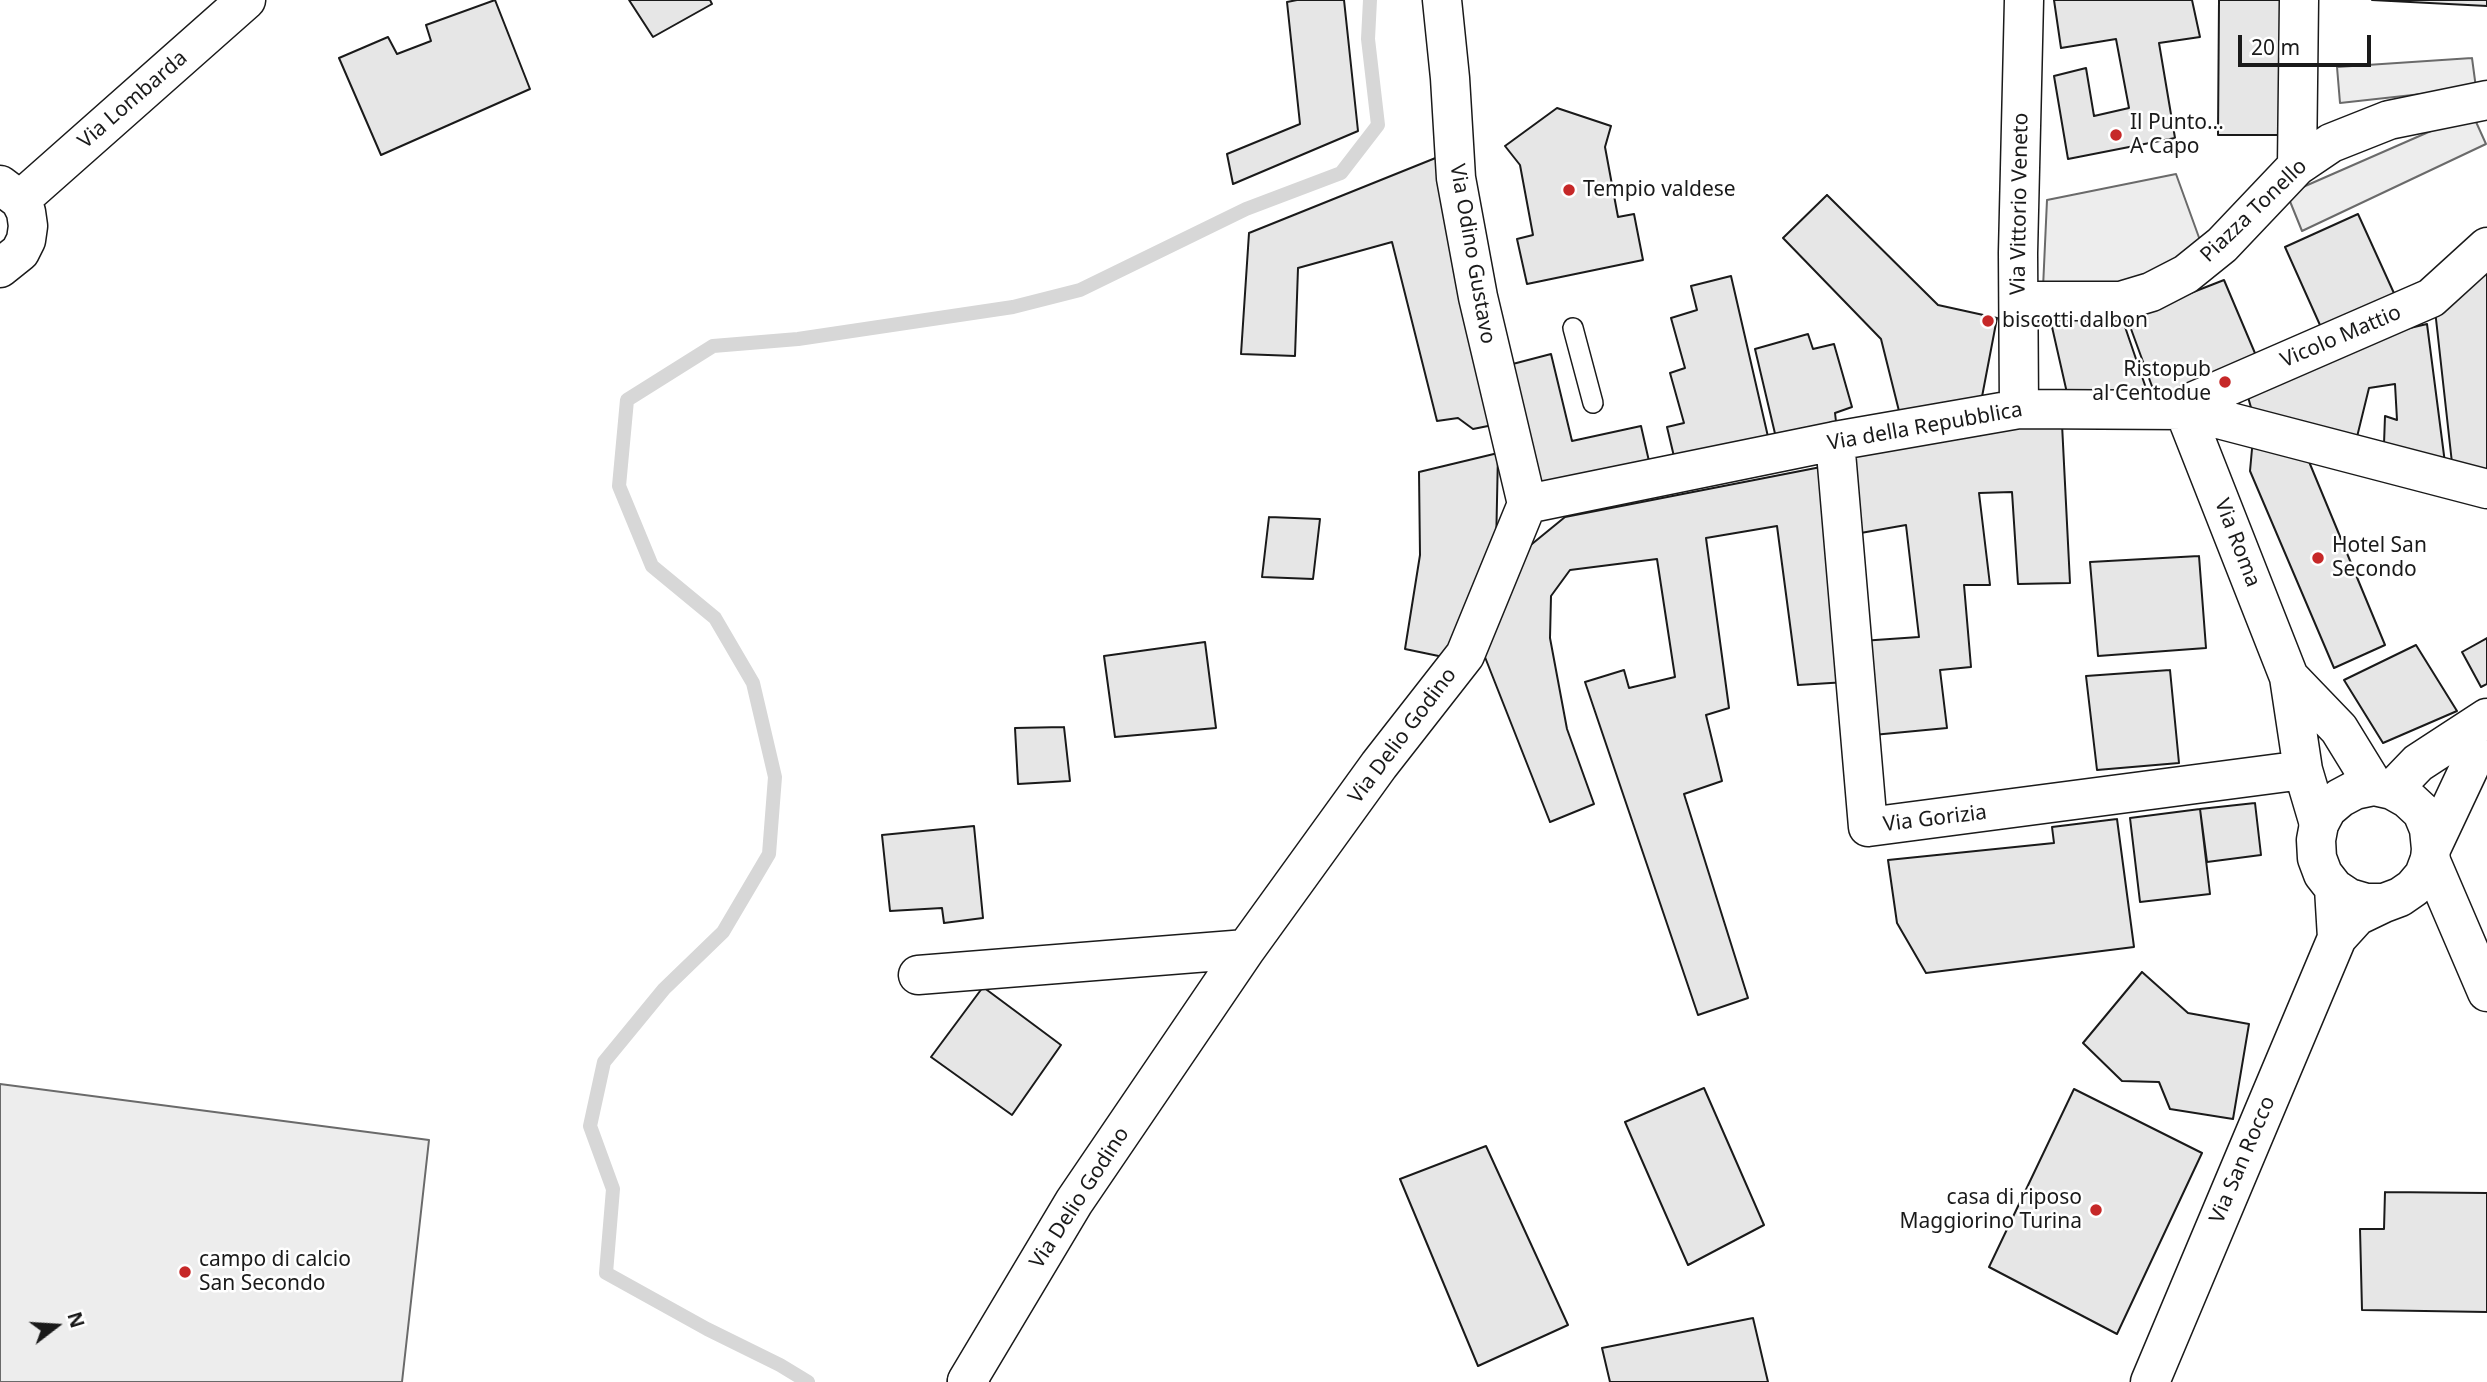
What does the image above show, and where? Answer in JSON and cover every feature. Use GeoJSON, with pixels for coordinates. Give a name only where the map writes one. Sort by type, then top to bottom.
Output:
{"type":"FeatureCollection","features":[{"type":"Feature","properties":{"kind":"street","name":"Via Lombarda"},"geometry":{"type":"LineString","coordinates":[[10,192],[246,0]]}},
{"type":"Feature","properties":{"kind":"street","name":"Via Odino Gustavo"},"geometry":{"type":"LineString","coordinates":[[1442,0],[1456,178],[1478,298],[1527,505]]}},
{"type":"Feature","properties":{"kind":"street","name":"Via Vittorio Veneto"},"geometry":{"type":"LineString","coordinates":[[2019,409],[2024,0]]}},
{"type":"Feature","properties":{"kind":"street"},"geometry":{"type":"LineString","coordinates":[[2297,166],[2299,0]]}},
{"type":"Feature","properties":{"kind":"street","name":"Piazza Tonello"},"geometry":{"type":"LineString","coordinates":[[2019,301],[2121,301],[2151,292],[2186,274],[2222,245],[2297,166],[2331,143],[2389,120],[2487,100]]}},
{"type":"Feature","properties":{"kind":"street"},"geometry":{"type":"LineString","coordinates":[[0,268],[20,252],[26,240],[28,226],[26,212],[10,192]]}},
{"type":"Feature","properties":{"kind":"street","name":"Vicolo Mattio"},"geometry":{"type":"LineString","coordinates":[[2184,410],[2192,402],[2431,298],[2487,247]]}},
{"type":"Feature","properties":{"kind":"street","name":"Via della Repubblica"},"geometry":{"type":"LineString","coordinates":[[1527,505],[1835,441],[2019,409],[2184,410],[2487,488]]}},
{"type":"Feature","properties":{"kind":"street","name":"Via Roma"},"geometry":{"type":"LineString","coordinates":[[2184,410],[2289,677],[2303,770],[2319,824]]}},
{"type":"Feature","properties":{"kind":"street","name":"Via Gorizia"},"geometry":{"type":"LineString","coordinates":[[1835,441],[1868,827],[2303,770]]}},
{"type":"Feature","properties":{"kind":"street","name":"Via Delio Godino"},"geometry":{"type":"LineString","coordinates":[[968,1382],[1074,1202],[1246,949],[1379,765],[1465,655],[1527,505]]}},
{"type":"Feature","properties":{"kind":"street","name":"Via Roma"},"geometry":{"type":"LineString","coordinates":[[2289,677],[2339,729],[2383,788]]}},
{"type":"Feature","properties":{"kind":"street"},"geometry":{"type":"LineString","coordinates":[[2383,788],[2487,718]]}},
{"type":"Feature","properties":{"kind":"street"},"geometry":{"type":"LineString","coordinates":[[2337,938],[2357,916],[2413,888],[2424,874],[2487,730]]}},
{"type":"Feature","properties":{"kind":"street"},"geometry":{"type":"LineString","coordinates":[[2457,926],[2392,900],[2366,903],[2349,898],[2334,888],[2323,874],[2317,858],[2319,824],[2328,810],[2340,798],[2355,790],[2383,788],[2409,799],[2422,813],[2429,830],[2431,854],[2457,926],[2487,992]]}},
{"type":"Feature","properties":{"kind":"street"},"geometry":{"type":"LineString","coordinates":[[2334,888],[2337,938]]}},
{"type":"Feature","properties":{"kind":"street","name":"Via San Rocco"},"geometry":{"type":"LineString","coordinates":[[2150,1382],[2337,938]]}},
{"type":"Feature","properties":{"kind":"street"},"geometry":{"type":"LineString","coordinates":[[919,975],[1246,949]]}},
{"type":"Feature","properties":{"kind":"lane"},"geometry":{"type":"LineString","coordinates":[[1573,328],[1593,403]]}},
{"type":"Feature","properties":{"kind":"shaded area"},"geometry":{"type":"Polygon","coordinates":[[[2472,58],[2476,88],[2340,103],[2337,67],[2472,58]]]}},
{"type":"Feature","properties":{"kind":"shaded area"},"geometry":{"type":"Polygon","coordinates":[[[2472,113],[2486,144],[2302,231],[2287,194],[2472,113]]]}},
{"type":"Feature","properties":{"kind":"shaded area"},"geometry":{"type":"Polygon","coordinates":[[[2176,174],[2201,243],[2178,263],[2123,286],[2043,288],[2047,200],[2176,174]]]}},
{"type":"Feature","properties":{"kind":"shaded area","name":"campo di calcio San Secondo"},"geometry":{"type":"Polygon","coordinates":[[[0,1084],[429,1140],[402,1382],[0,1382],[0,1084]]]}},
{"type":"Feature","properties":{"kind":"building"},"geometry":{"type":"Polygon","coordinates":[[[495,0],[530,89],[381,155],[339,58],[388,37],[397,54],[431,41],[426,25],[495,0]]]}},
{"type":"Feature","properties":{"kind":"building"},"geometry":{"type":"Polygon","coordinates":[[[629,0],[710,0],[712,4],[653,37],[629,0]]]}},
{"type":"Feature","properties":{"kind":"building"},"geometry":{"type":"Polygon","coordinates":[[[1344,0],[1358,131],[1233,184],[1227,154],[1300,124],[1287,2],[1344,0]]]}},
{"type":"Feature","properties":{"kind":"building"},"geometry":{"type":"Polygon","coordinates":[[[2054,0],[2192,0],[2200,37],[2159,43],[2175,138],[2068,159],[2054,76],[2086,68],[2094,116],[2129,108],[2116,39],[2061,48],[2054,0]]]}},
{"type":"Feature","properties":{"kind":"building"},"geometry":{"type":"Polygon","coordinates":[[[2219,0],[2287,0],[2290,135],[2218,135],[2219,0]]]}},
{"type":"Feature","properties":{"kind":"building"},"geometry":{"type":"Polygon","coordinates":[[[2372,0],[2487,0],[2487,6],[2372,0]]]}},
{"type":"Feature","properties":{"kind":"building","name":"Tempio valdese"},"geometry":{"type":"Polygon","coordinates":[[[1557,108],[1611,126],[1605,147],[1618,217],[1634,214],[1643,260],[1527,284],[1517,239],[1533,235],[1520,165],[1505,146],[1557,108]]]}},
{"type":"Feature","properties":{"kind":"building"},"geometry":{"type":"Polygon","coordinates":[[[1443,155],[1498,424],[1473,429],[1458,418],[1437,421],[1392,242],[1298,268],[1295,356],[1241,354],[1249,233],[1443,155]]]}},
{"type":"Feature","properties":{"kind":"building"},"geometry":{"type":"Polygon","coordinates":[[[1827,195],[1938,305],[1997,318],[1981,402],[1901,419],[1881,339],[1783,238],[1827,195]]]}},
{"type":"Feature","properties":{"kind":"building"},"geometry":{"type":"Polygon","coordinates":[[[2358,214],[2398,302],[2324,334],[2285,247],[2358,214]]]}},
{"type":"Feature","properties":{"kind":"building"},"geometry":{"type":"Polygon","coordinates":[[[2487,261],[2487,472],[2452,463],[2435,310],[2487,261]]]}},
{"type":"Feature","properties":{"kind":"building"},"geometry":{"type":"Polygon","coordinates":[[[1731,276],[1769,441],[1676,465],[1667,427],[1684,423],[1670,373],[1685,368],[1671,318],[1697,310],[1691,286],[1731,276]]]}},
{"type":"Feature","properties":{"kind":"building"},"geometry":{"type":"Polygon","coordinates":[[[2224,280],[2260,365],[2157,400],[2127,318],[2224,280]]]}},
{"type":"Feature","properties":{"kind":"building"},"geometry":{"type":"Polygon","coordinates":[[[2050,318],[2122,318],[2149,397],[2067,393],[2050,318]]]}},
{"type":"Feature","properties":{"kind":"building"},"geometry":{"type":"Polygon","coordinates":[[[2427,324],[2445,463],[2384,444],[2385,416],[2397,420],[2395,384],[2369,388],[2356,441],[2252,411],[2244,383],[2329,347],[2427,324]]]}},
{"type":"Feature","properties":{"kind":"building"},"geometry":{"type":"Polygon","coordinates":[[[1808,334],[1813,349],[1834,344],[1852,407],[1835,413],[1837,430],[1777,442],[1755,349],[1808,334]]]}},
{"type":"Feature","properties":{"kind":"building"},"geometry":{"type":"Polygon","coordinates":[[[1551,354],[1572,441],[1641,426],[1651,470],[1555,488],[1536,480],[1505,366],[1551,354]]]}},
{"type":"Feature","properties":{"kind":"building"},"geometry":{"type":"Polygon","coordinates":[[[2062,424],[2070,583],[2018,584],[2012,492],[1979,493],[1990,585],[1964,585],[1971,667],[1940,670],[1947,728],[1873,735],[1861,641],[1919,637],[1906,525],[1855,534],[1847,453],[1973,427],[2062,424]]]}},
{"type":"Feature","properties":{"kind":"building","name":"Hotel San Secondo"},"geometry":{"type":"Polygon","coordinates":[[[2253,438],[2305,452],[2385,645],[2334,668],[2250,471],[2253,438]]]}},
{"type":"Feature","properties":{"kind":"building"},"geometry":{"type":"Polygon","coordinates":[[[1498,453],[1496,548],[1453,659],[1405,649],[1420,555],[1419,472],[1498,453]]]}},
{"type":"Feature","properties":{"kind":"building"},"geometry":{"type":"Polygon","coordinates":[[[1826,466],[1847,682],[1798,685],[1777,526],[1706,538],[1729,708],[1706,715],[1722,781],[1684,794],[1748,998],[1698,1015],[1585,682],[1624,670],[1629,688],[1675,677],[1657,559],[1570,570],[1551,596],[1550,638],[1567,729],[1594,804],[1550,822],[1481,647],[1516,557],[1565,517],[1826,466]]]}},
{"type":"Feature","properties":{"kind":"building"},"geometry":{"type":"Polygon","coordinates":[[[1269,517],[1320,519],[1313,579],[1262,577],[1269,517]]]}},
{"type":"Feature","properties":{"kind":"building"},"geometry":{"type":"Polygon","coordinates":[[[2199,556],[2206,648],[2098,656],[2090,562],[2199,556]]]}},
{"type":"Feature","properties":{"kind":"building"},"geometry":{"type":"Polygon","coordinates":[[[2487,638],[2487,684],[2481,687],[2462,652],[2487,638]]]}},
{"type":"Feature","properties":{"kind":"building"},"geometry":{"type":"Polygon","coordinates":[[[1205,642],[1216,728],[1115,737],[1104,656],[1205,642]]]}},
{"type":"Feature","properties":{"kind":"building"},"geometry":{"type":"Polygon","coordinates":[[[2416,645],[2457,711],[2383,743],[2344,680],[2416,645]]]}},
{"type":"Feature","properties":{"kind":"building"},"geometry":{"type":"Polygon","coordinates":[[[2170,670],[2179,763],[2097,770],[2086,676],[2170,670]]]}},
{"type":"Feature","properties":{"kind":"building"},"geometry":{"type":"Polygon","coordinates":[[[1064,727],[1070,781],[1018,784],[1015,728],[1064,727]]]}},
{"type":"Feature","properties":{"kind":"building"},"geometry":{"type":"Polygon","coordinates":[[[2255,803],[2261,855],[2207,862],[2200,809],[2255,803]]]}},
{"type":"Feature","properties":{"kind":"building"},"geometry":{"type":"Polygon","coordinates":[[[2200,809],[2210,894],[2140,902],[2130,818],[2200,809]]]}},
{"type":"Feature","properties":{"kind":"building"},"geometry":{"type":"Polygon","coordinates":[[[2117,819],[2134,947],[1926,973],[1897,923],[1888,860],[2054,843],[2052,827],[2117,819]]]}},
{"type":"Feature","properties":{"kind":"building"},"geometry":{"type":"Polygon","coordinates":[[[974,826],[983,918],[944,923],[942,908],[890,911],[882,835],[974,826]]]}},
{"type":"Feature","properties":{"kind":"building"},"geometry":{"type":"Polygon","coordinates":[[[2142,972],[2188,1013],[2249,1024],[2233,1119],[2170,1109],[2159,1082],[2122,1081],[2083,1043],[2142,972]]]}},
{"type":"Feature","properties":{"kind":"building"},"geometry":{"type":"Polygon","coordinates":[[[983,987],[1061,1045],[1012,1115],[931,1057],[983,987]]]}},
{"type":"Feature","properties":{"kind":"building"},"geometry":{"type":"Polygon","coordinates":[[[1704,1088],[1764,1225],[1688,1265],[1625,1122],[1704,1088]]]}},
{"type":"Feature","properties":{"kind":"building","name":"casa di riposo Maggiorino Turina"},"geometry":{"type":"Polygon","coordinates":[[[2074,1089],[2202,1153],[2117,1334],[1989,1267],[2074,1089]]]}},
{"type":"Feature","properties":{"kind":"building"},"geometry":{"type":"Polygon","coordinates":[[[1486,1146],[1568,1325],[1478,1366],[1400,1179],[1486,1146]]]}},
{"type":"Feature","properties":{"kind":"building"},"geometry":{"type":"Polygon","coordinates":[[[2385,1192],[2487,1193],[2487,1312],[2362,1310],[2360,1229],[2384,1229],[2385,1192]]]}},
{"type":"Feature","properties":{"kind":"building"},"geometry":{"type":"Polygon","coordinates":[[[1753,1318],[1768,1382],[1610,1382],[1602,1348],[1753,1318]]]}},
{"type":"Feature","properties":{"kind":"waterway"},"geometry":{"type":"LineString","coordinates":[[808,1382],[606,1273],[613,1189],[590,1126],[604,1062],[664,989],[723,932],[769,854],[775,777],[753,683],[715,618],[652,566],[619,486],[627,400],[713,346],[798,339],[1013,307],[1080,290],[1246,209],[1341,173],[1378,125],[1368,39],[1370,0]]}},
{"type":"Feature","properties":{"kind":"place","name":"Il Punto... A Capo"},"geometry":{"type":"Point","coordinates":[2116,135]}},
{"type":"Feature","properties":{"kind":"place","name":"Tempio valdese"},"geometry":{"type":"Point","coordinates":[1569,190]}},
{"type":"Feature","properties":{"kind":"place","name":"biscotti dalbon"},"geometry":{"type":"Point","coordinates":[1988,321]}},
{"type":"Feature","properties":{"kind":"place","name":"Ristopub al Centodue"},"geometry":{"type":"Point","coordinates":[2225,382]}},
{"type":"Feature","properties":{"kind":"place","name":"Hotel San Secondo"},"geometry":{"type":"Point","coordinates":[2318,558]}},
{"type":"Feature","properties":{"kind":"place","name":"casa di riposo Maggiorino Turina"},"geometry":{"type":"Point","coordinates":[2096,1210]}},
{"type":"Feature","properties":{"kind":"place","name":"campo di calcio San Secondo"},"geometry":{"type":"Point","coordinates":[185,1272]}}]}
